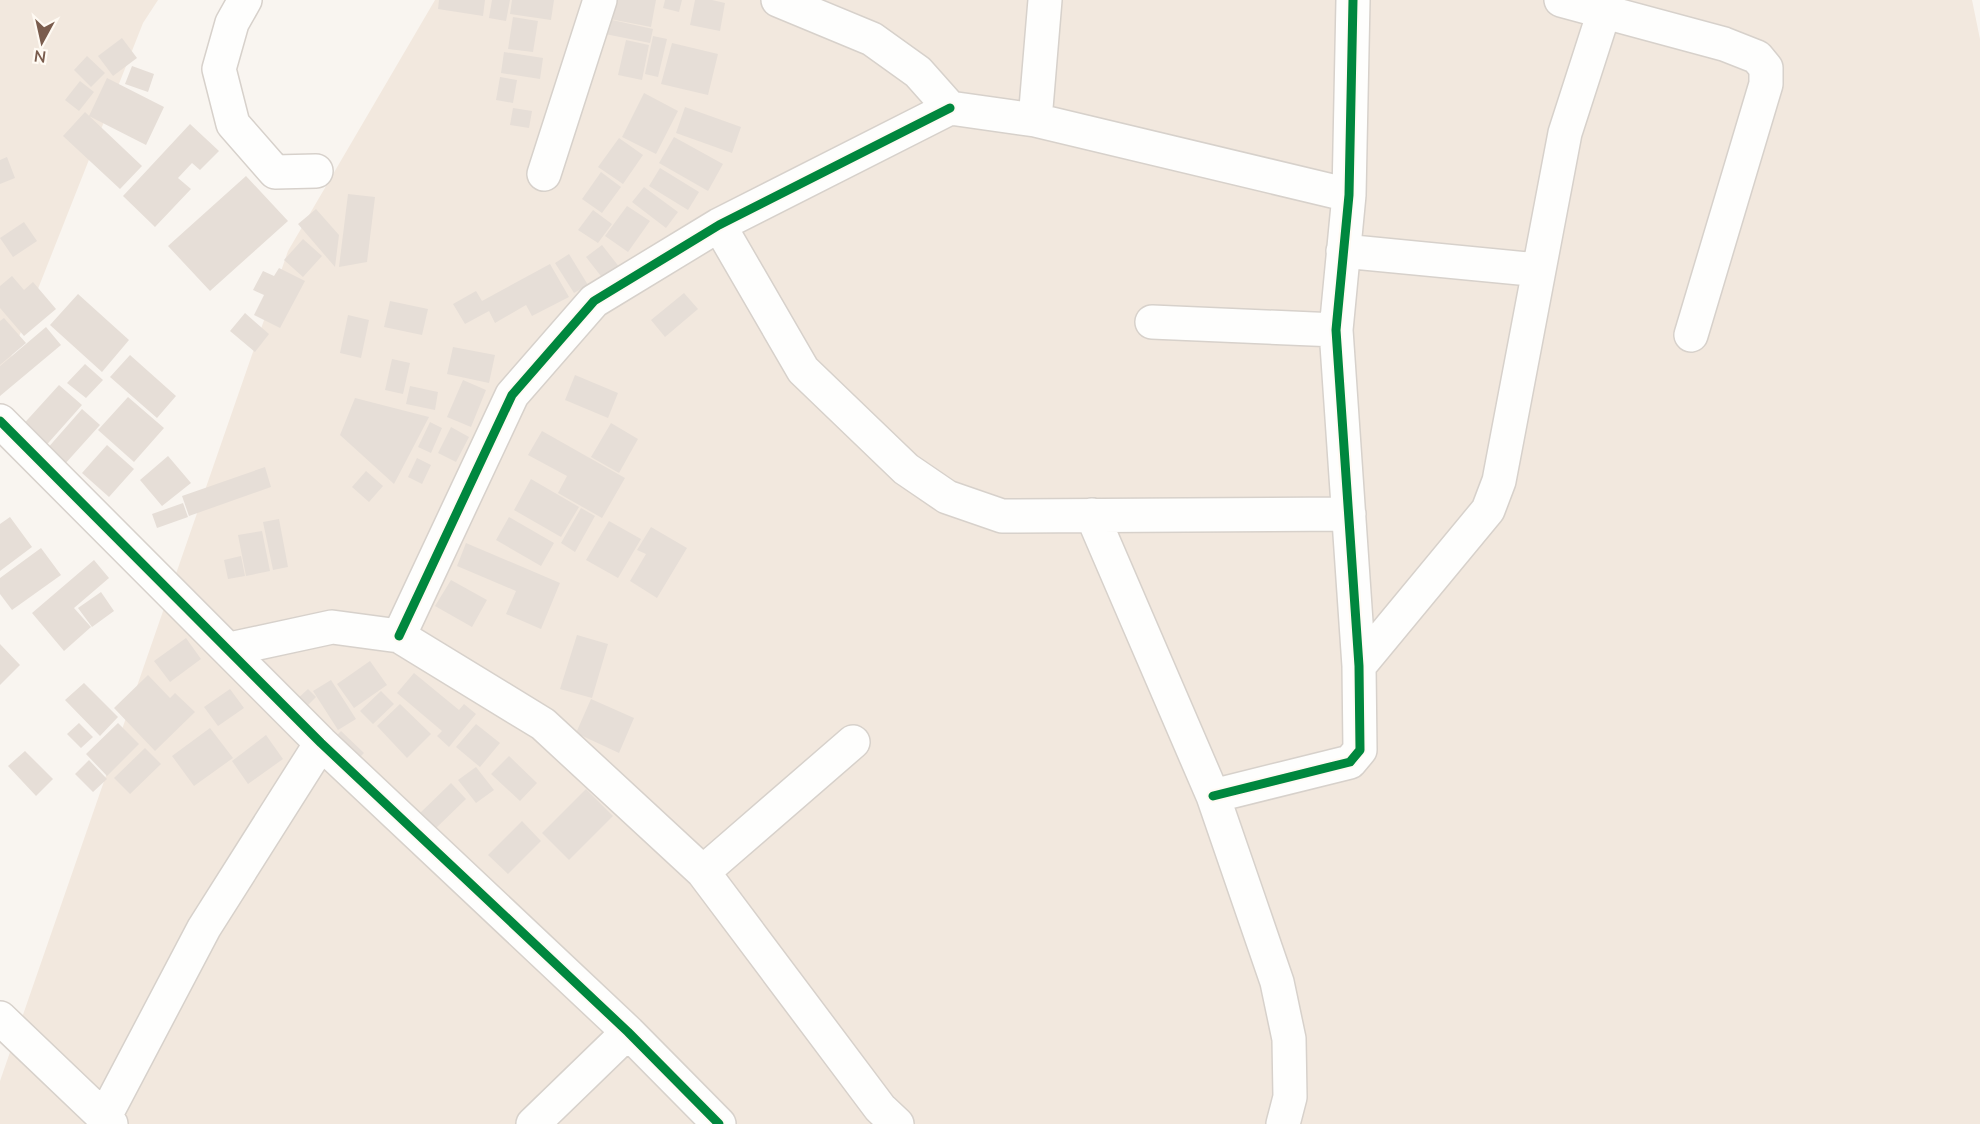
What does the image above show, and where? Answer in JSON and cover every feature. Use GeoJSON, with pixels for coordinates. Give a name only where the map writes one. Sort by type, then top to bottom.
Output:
{"type":"FeatureCollection","features":[{"type":"Feature","properties":{"kind":"street"},"geometry":{"type":"LineString","coordinates":[[245,0],[232,23],[219,69],[233,124],[275,172],[316,171]]}},
{"type":"Feature","properties":{"kind":"street"},"geometry":{"type":"LineString","coordinates":[[544,174],[600,0]]}},
{"type":"Feature","properties":{"kind":"street"},"geometry":{"type":"LineString","coordinates":[[778,0],[872,39],[918,72],[950,108]]}},
{"type":"Feature","properties":{"kind":"street"},"geometry":{"type":"LineString","coordinates":[[1035,120],[1046,0]]}},
{"type":"Feature","properties":{"kind":"street"},"geometry":{"type":"LineString","coordinates":[[1213,796],[1350,762],[1360,750],[1359,666],[1336,330],[1348,195],[1353,0]]}},
{"type":"Feature","properties":{"kind":"street"},"geometry":{"type":"LineString","coordinates":[[1561,0],[1724,44],[1757,57],[1766,68],[1766,84],[1691,335]]}},
{"type":"Feature","properties":{"kind":"street"},"geometry":{"type":"LineString","coordinates":[[1359,666],[1488,510],[1499,481],[1565,133],[1604,12]]}},
{"type":"Feature","properties":{"kind":"street"},"geometry":{"type":"LineString","coordinates":[[399,636],[512,395],[594,301],[719,225],[950,108],[1035,120],[1348,195]]}},
{"type":"Feature","properties":{"kind":"street"},"geometry":{"type":"LineString","coordinates":[[719,225],[803,370],[906,469],[947,497],[1002,516],[1349,514]]}},
{"type":"Feature","properties":{"kind":"street"},"geometry":{"type":"LineString","coordinates":[[1343,251],[1539,270]]}},
{"type":"Feature","properties":{"kind":"street"},"geometry":{"type":"LineString","coordinates":[[1152,322],[1336,330]]}},
{"type":"Feature","properties":{"kind":"street"},"geometry":{"type":"LineString","coordinates":[[0,421],[230,649],[321,743],[628,1032],[719,1124]]}},
{"type":"Feature","properties":{"kind":"street"},"geometry":{"type":"LineString","coordinates":[[1092,515],[1213,796],[1280,994],[1289,1039],[1290,1085],[1290,1097],[1282,1124]]}},
{"type":"Feature","properties":{"kind":"street"},"geometry":{"type":"LineString","coordinates":[[230,649],[332,627],[399,636],[543,724],[703,872],[873,1098],[897,1124]]}},
{"type":"Feature","properties":{"kind":"street"},"geometry":{"type":"LineString","coordinates":[[703,872],[853,742]]}},
{"type":"Feature","properties":{"kind":"street"},"geometry":{"type":"LineString","coordinates":[[0,1018],[108,1121],[204,928],[321,743]]}},
{"type":"Feature","properties":{"kind":"street"},"geometry":{"type":"LineString","coordinates":[[533,1124],[628,1032]]}},
{"type":"Feature","properties":{"kind":"shaded area"},"geometry":{"type":"Polygon","coordinates":[[[0,0],[158,0],[143,23],[0,385],[0,0]]]}},
{"type":"Feature","properties":{"kind":"shaded area"},"geometry":{"type":"Polygon","coordinates":[[[435,0],[1972,0],[1980,39],[1980,1124],[0,1124],[0,1081],[288,251],[435,0]]]}},
{"type":"Feature","properties":{"kind":"building"},"geometry":{"type":"Polygon","coordinates":[[[439,0],[485,0],[483,16],[438,9],[439,0]]]}},
{"type":"Feature","properties":{"kind":"building"},"geometry":{"type":"Polygon","coordinates":[[[492,0],[510,0],[506,21],[489,18],[492,0]]]}},
{"type":"Feature","properties":{"kind":"building"},"geometry":{"type":"Polygon","coordinates":[[[512,0],[554,0],[551,20],[510,14],[512,0]]]}},
{"type":"Feature","properties":{"kind":"building"},"geometry":{"type":"Polygon","coordinates":[[[614,0],[656,0],[651,27],[610,19],[614,0]]]}},
{"type":"Feature","properties":{"kind":"building"},"geometry":{"type":"Polygon","coordinates":[[[665,0],[682,0],[679,12],[663,8],[665,0]]]}},
{"type":"Feature","properties":{"kind":"building"},"geometry":{"type":"Polygon","coordinates":[[[695,0],[725,3],[720,31],[690,25],[695,0]]]}},
{"type":"Feature","properties":{"kind":"building"},"geometry":{"type":"Polygon","coordinates":[[[513,17],[538,21],[533,52],[508,49],[513,17]]]}},
{"type":"Feature","properties":{"kind":"building"},"geometry":{"type":"Polygon","coordinates":[[[603,18],[653,29],[650,43],[600,33],[603,18]]]}},
{"type":"Feature","properties":{"kind":"building"},"geometry":{"type":"Polygon","coordinates":[[[653,36],[667,39],[658,77],[645,74],[653,36]]]}},
{"type":"Feature","properties":{"kind":"building"},"geometry":{"type":"Polygon","coordinates":[[[122,38],[137,58],[113,76],[98,56],[122,38]]]}},
{"type":"Feature","properties":{"kind":"building"},"geometry":{"type":"Polygon","coordinates":[[[626,40],[649,45],[642,80],[618,75],[626,40]]]}},
{"type":"Feature","properties":{"kind":"building"},"geometry":{"type":"Polygon","coordinates":[[[672,43],[718,54],[708,95],[661,84],[672,43]]]}},
{"type":"Feature","properties":{"kind":"building"},"geometry":{"type":"Polygon","coordinates":[[[504,52],[543,58],[540,79],[501,73],[504,52]]]}},
{"type":"Feature","properties":{"kind":"building"},"geometry":{"type":"Polygon","coordinates":[[[87,56],[105,73],[91,87],[74,70],[87,56]]]}},
{"type":"Feature","properties":{"kind":"building"},"geometry":{"type":"Polygon","coordinates":[[[132,66],[154,74],[148,92],[125,84],[132,66]]]}},
{"type":"Feature","properties":{"kind":"building"},"geometry":{"type":"Polygon","coordinates":[[[500,77],[517,80],[513,103],[496,100],[500,77]]]}},
{"type":"Feature","properties":{"kind":"building"},"geometry":{"type":"Polygon","coordinates":[[[107,78],[164,107],[146,145],[89,116],[107,78]]]}},
{"type":"Feature","properties":{"kind":"building"},"geometry":{"type":"Polygon","coordinates":[[[80,81],[94,92],[79,111],[65,100],[80,81]]]}},
{"type":"Feature","properties":{"kind":"building"},"geometry":{"type":"Polygon","coordinates":[[[644,93],[678,111],[656,154],[622,137],[644,93]]]}},
{"type":"Feature","properties":{"kind":"building"},"geometry":{"type":"Polygon","coordinates":[[[685,107],[741,127],[732,153],[676,133],[685,107]]]}},
{"type":"Feature","properties":{"kind":"building"},"geometry":{"type":"Polygon","coordinates":[[[513,108],[532,111],[529,128],[510,125],[513,108]]]}},
{"type":"Feature","properties":{"kind":"building"},"geometry":{"type":"Polygon","coordinates":[[[85,112],[142,166],[120,189],[63,136],[85,112]]]}},
{"type":"Feature","properties":{"kind":"building"},"geometry":{"type":"Polygon","coordinates":[[[190,124],[219,151],[200,170],[192,163],[178,178],[191,189],[155,227],[123,196],[190,124]]]}},
{"type":"Feature","properties":{"kind":"building"},"geometry":{"type":"Polygon","coordinates":[[[674,137],[723,164],[708,191],[659,163],[674,137]]]}},
{"type":"Feature","properties":{"kind":"building"},"geometry":{"type":"Polygon","coordinates":[[[619,138],[643,155],[623,184],[598,167],[619,138]]]}},
{"type":"Feature","properties":{"kind":"building"},"geometry":{"type":"Polygon","coordinates":[[[7,157],[15,178],[0,184],[0,160],[7,157]]]}},
{"type":"Feature","properties":{"kind":"building"},"geometry":{"type":"Polygon","coordinates":[[[660,168],[699,192],[688,210],[649,186],[660,168]]]}},
{"type":"Feature","properties":{"kind":"building"},"geometry":{"type":"Polygon","coordinates":[[[601,172],[621,187],[602,213],[582,199],[601,172]]]}},
{"type":"Feature","properties":{"kind":"building"},"geometry":{"type":"Polygon","coordinates":[[[246,176],[288,221],[210,291],[168,246],[246,176]]]}},
{"type":"Feature","properties":{"kind":"building"},"geometry":{"type":"Polygon","coordinates":[[[644,187],[678,212],[666,228],[632,202],[644,187]]]}},
{"type":"Feature","properties":{"kind":"building"},"geometry":{"type":"Polygon","coordinates":[[[348,194],[375,197],[367,262],[339,267],[348,194]]]}},
{"type":"Feature","properties":{"kind":"building"},"geometry":{"type":"Polygon","coordinates":[[[627,206],[650,221],[628,252],[605,236],[627,206]]]}},
{"type":"Feature","properties":{"kind":"building"},"geometry":{"type":"Polygon","coordinates":[[[316,209],[339,235],[335,267],[298,224],[316,209]]]}},
{"type":"Feature","properties":{"kind":"building"},"geometry":{"type":"Polygon","coordinates":[[[593,210],[612,224],[598,243],[578,230],[593,210]]]}},
{"type":"Feature","properties":{"kind":"building"},"geometry":{"type":"Polygon","coordinates":[[[24,222],[37,241],[13,257],[0,238],[24,222]]]}},
{"type":"Feature","properties":{"kind":"building"},"geometry":{"type":"Polygon","coordinates":[[[303,239],[322,256],[303,277],[284,260],[303,239]]]}},
{"type":"Feature","properties":{"kind":"building"},"geometry":{"type":"Polygon","coordinates":[[[602,245],[620,268],[604,280],[586,257],[602,245]]]}},
{"type":"Feature","properties":{"kind":"building"},"geometry":{"type":"Polygon","coordinates":[[[569,254],[588,285],[574,293],[555,263],[569,254]]]}},
{"type":"Feature","properties":{"kind":"building"},"geometry":{"type":"Polygon","coordinates":[[[550,264],[569,297],[532,316],[526,305],[495,323],[489,311],[465,324],[453,304],[476,291],[482,301],[550,264]]]}},
{"type":"Feature","properties":{"kind":"building"},"geometry":{"type":"Polygon","coordinates":[[[279,268],[305,281],[280,328],[254,315],[264,295],[253,290],[263,271],[274,276],[279,268]]]}},
{"type":"Feature","properties":{"kind":"building"},"geometry":{"type":"Polygon","coordinates":[[[12,276],[24,290],[33,282],[56,309],[24,336],[0,308],[0,286],[12,276]]]}},
{"type":"Feature","properties":{"kind":"building"},"geometry":{"type":"Polygon","coordinates":[[[684,293],[698,309],[665,337],[651,320],[684,293]]]}},
{"type":"Feature","properties":{"kind":"building"},"geometry":{"type":"Polygon","coordinates":[[[78,294],[129,340],[102,372],[50,325],[78,294]]]}},
{"type":"Feature","properties":{"kind":"building"},"geometry":{"type":"Polygon","coordinates":[[[390,301],[428,309],[422,335],[384,327],[390,301]]]}},
{"type":"Feature","properties":{"kind":"building"},"geometry":{"type":"Polygon","coordinates":[[[245,313],[269,334],[255,352],[230,331],[245,313]]]}},
{"type":"Feature","properties":{"kind":"building"},"geometry":{"type":"Polygon","coordinates":[[[348,315],[369,320],[361,358],[340,353],[348,315]]]}},
{"type":"Feature","properties":{"kind":"building"},"geometry":{"type":"Polygon","coordinates":[[[4,318],[26,343],[0,365],[0,321],[4,318]]]}},
{"type":"Feature","properties":{"kind":"building"},"geometry":{"type":"Polygon","coordinates":[[[46,327],[61,345],[0,396],[0,366],[46,327]]]}},
{"type":"Feature","properties":{"kind":"building"},"geometry":{"type":"Polygon","coordinates":[[[453,347],[495,355],[489,383],[447,374],[453,347]]]}},
{"type":"Feature","properties":{"kind":"building"},"geometry":{"type":"Polygon","coordinates":[[[130,355],[176,396],[157,418],[110,377],[130,355]]]}},
{"type":"Feature","properties":{"kind":"building"},"geometry":{"type":"Polygon","coordinates":[[[392,359],[410,363],[403,394],[385,390],[392,359]]]}},
{"type":"Feature","properties":{"kind":"building"},"geometry":{"type":"Polygon","coordinates":[[[85,364],[103,380],[86,398],[67,383],[85,364]]]}},
{"type":"Feature","properties":{"kind":"building"},"geometry":{"type":"Polygon","coordinates":[[[575,375],[618,393],[608,418],[565,400],[575,375]]]}},
{"type":"Feature","properties":{"kind":"building"},"geometry":{"type":"Polygon","coordinates":[[[463,380],[486,390],[471,427],[447,417],[463,380]]]}},
{"type":"Feature","properties":{"kind":"building"},"geometry":{"type":"Polygon","coordinates":[[[59,385],[82,405],[42,450],[19,429],[59,385]]]}},
{"type":"Feature","properties":{"kind":"building"},"geometry":{"type":"Polygon","coordinates":[[[410,386],[438,392],[435,410],[406,404],[410,386]]]}},
{"type":"Feature","properties":{"kind":"building"},"geometry":{"type":"Polygon","coordinates":[[[128,397],[164,428],[134,462],[98,430],[128,397]]]}},
{"type":"Feature","properties":{"kind":"building"},"geometry":{"type":"Polygon","coordinates":[[[355,398],[429,417],[394,484],[340,435],[355,398]]]}},
{"type":"Feature","properties":{"kind":"building"},"geometry":{"type":"Polygon","coordinates":[[[82,409],[100,425],[64,465],[46,450],[82,409]]]}},
{"type":"Feature","properties":{"kind":"building"},"geometry":{"type":"Polygon","coordinates":[[[430,422],[442,428],[431,453],[418,447],[430,422]]]}},
{"type":"Feature","properties":{"kind":"building"},"geometry":{"type":"Polygon","coordinates":[[[611,423],[638,439],[619,473],[591,457],[611,423]]]}},
{"type":"Feature","properties":{"kind":"building"},"geometry":{"type":"Polygon","coordinates":[[[451,427],[469,437],[456,462],[438,453],[451,427]]]}},
{"type":"Feature","properties":{"kind":"building"},"geometry":{"type":"Polygon","coordinates":[[[542,431],[625,478],[602,518],[558,493],[567,476],[528,455],[542,431]]]}},
{"type":"Feature","properties":{"kind":"building"},"geometry":{"type":"Polygon","coordinates":[[[107,445],[134,469],[109,497],[82,473],[107,445]]]}},
{"type":"Feature","properties":{"kind":"building"},"geometry":{"type":"Polygon","coordinates":[[[168,456],[191,483],[162,506],[140,480],[168,456]]]}},
{"type":"Feature","properties":{"kind":"building"},"geometry":{"type":"Polygon","coordinates":[[[417,458],[431,465],[422,484],[408,477],[417,458]]]}},
{"type":"Feature","properties":{"kind":"building"},"geometry":{"type":"Polygon","coordinates":[[[265,467],[271,487],[189,516],[182,496],[265,467]]]}},
{"type":"Feature","properties":{"kind":"building"},"geometry":{"type":"Polygon","coordinates":[[[366,471],[383,486],[369,502],[352,487],[366,471]]]}},
{"type":"Feature","properties":{"kind":"building"},"geometry":{"type":"Polygon","coordinates":[[[531,479],[579,507],[561,537],[514,510],[531,479]]]}},
{"type":"Feature","properties":{"kind":"building"},"geometry":{"type":"Polygon","coordinates":[[[183,503],[188,517],[157,528],[152,514],[183,503]]]}},
{"type":"Feature","properties":{"kind":"building"},"geometry":{"type":"Polygon","coordinates":[[[581,508],[595,516],[575,552],[561,543],[581,508]]]}},
{"type":"Feature","properties":{"kind":"building"},"geometry":{"type":"Polygon","coordinates":[[[10,517],[32,547],[0,571],[0,524],[10,517]]]}},
{"type":"Feature","properties":{"kind":"building"},"geometry":{"type":"Polygon","coordinates":[[[509,517],[554,543],[541,566],[496,540],[509,517]]]}},
{"type":"Feature","properties":{"kind":"building"},"geometry":{"type":"Polygon","coordinates":[[[279,519],[288,567],[273,570],[263,522],[279,519]]]}},
{"type":"Feature","properties":{"kind":"building"},"geometry":{"type":"Polygon","coordinates":[[[609,521],[641,539],[618,578],[586,560],[609,521]]]}},
{"type":"Feature","properties":{"kind":"building"},"geometry":{"type":"Polygon","coordinates":[[[651,527],[687,548],[657,598],[630,581],[646,554],[637,550],[651,527]]]}},
{"type":"Feature","properties":{"kind":"building"},"geometry":{"type":"Polygon","coordinates":[[[262,531],[270,571],[246,576],[238,535],[262,531]]]}},
{"type":"Feature","properties":{"kind":"building"},"geometry":{"type":"Polygon","coordinates":[[[466,543],[560,583],[541,629],[506,614],[516,591],[457,566],[466,543]]]}},
{"type":"Feature","properties":{"kind":"building"},"geometry":{"type":"Polygon","coordinates":[[[41,548],[61,575],[12,610],[0,594],[0,578],[41,548]]]}},
{"type":"Feature","properties":{"kind":"building"},"geometry":{"type":"Polygon","coordinates":[[[241,556],[245,576],[228,579],[224,560],[241,556]]]}},
{"type":"Feature","properties":{"kind":"building"},"geometry":{"type":"Polygon","coordinates":[[[94,560],[109,578],[74,608],[91,627],[64,651],[32,613],[94,560]]]}},
{"type":"Feature","properties":{"kind":"building"},"geometry":{"type":"Polygon","coordinates":[[[451,580],[487,600],[472,627],[435,606],[451,580]]]}},
{"type":"Feature","properties":{"kind":"building"},"geometry":{"type":"Polygon","coordinates":[[[101,592],[114,611],[92,627],[78,608],[101,592]]]}},
{"type":"Feature","properties":{"kind":"building"},"geometry":{"type":"Polygon","coordinates":[[[577,635],[608,644],[592,698],[560,689],[577,635]]]}},
{"type":"Feature","properties":{"kind":"building"},"geometry":{"type":"Polygon","coordinates":[[[186,638],[201,659],[170,682],[154,661],[186,638]]]}},
{"type":"Feature","properties":{"kind":"building"},"geometry":{"type":"Polygon","coordinates":[[[0,644],[20,665],[0,685],[0,644]]]}},
{"type":"Feature","properties":{"kind":"building"},"geometry":{"type":"Polygon","coordinates":[[[370,661],[387,685],[354,708],[337,684],[370,661]]]}},
{"type":"Feature","properties":{"kind":"building"},"geometry":{"type":"Polygon","coordinates":[[[414,673],[459,710],[464,704],[476,714],[449,747],[437,736],[442,731],[397,693],[414,673]]]}},
{"type":"Feature","properties":{"kind":"building"},"geometry":{"type":"Polygon","coordinates":[[[148,675],[170,698],[175,693],[195,712],[155,751],[114,708],[148,675]]]}},
{"type":"Feature","properties":{"kind":"building"},"geometry":{"type":"Polygon","coordinates":[[[331,680],[356,719],[338,730],[313,691],[331,680]]]}},
{"type":"Feature","properties":{"kind":"building"},"geometry":{"type":"Polygon","coordinates":[[[84,683],[118,717],[100,736],[65,700],[84,683]]]}},
{"type":"Feature","properties":{"kind":"building"},"geometry":{"type":"Polygon","coordinates":[[[230,689],[244,708],[218,726],[204,707],[230,689]]]}},
{"type":"Feature","properties":{"kind":"building"},"geometry":{"type":"Polygon","coordinates":[[[308,689],[316,697],[302,711],[294,702],[308,689]]]}},
{"type":"Feature","properties":{"kind":"building"},"geometry":{"type":"Polygon","coordinates":[[[381,691],[394,704],[373,724],[360,711],[381,691]]]}},
{"type":"Feature","properties":{"kind":"building"},"geometry":{"type":"Polygon","coordinates":[[[591,699],[634,718],[619,753],[576,733],[591,699]]]}},
{"type":"Feature","properties":{"kind":"building"},"geometry":{"type":"Polygon","coordinates":[[[400,704],[431,734],[407,758],[377,726],[400,704]]]}},
{"type":"Feature","properties":{"kind":"building"},"geometry":{"type":"Polygon","coordinates":[[[79,723],[93,737],[81,748],[67,734],[79,723]]]}},
{"type":"Feature","properties":{"kind":"building"},"geometry":{"type":"Polygon","coordinates":[[[118,723],[139,744],[107,776],[86,754],[118,723]]]}},
{"type":"Feature","properties":{"kind":"building"},"geometry":{"type":"Polygon","coordinates":[[[476,724],[500,743],[480,767],[456,747],[476,724]]]}},
{"type":"Feature","properties":{"kind":"building"},"geometry":{"type":"Polygon","coordinates":[[[210,728],[233,758],[194,786],[172,756],[210,728]]]}},
{"type":"Feature","properties":{"kind":"building"},"geometry":{"type":"Polygon","coordinates":[[[341,731],[364,753],[353,764],[331,742],[341,731]]]}},
{"type":"Feature","properties":{"kind":"building"},"geometry":{"type":"Polygon","coordinates":[[[266,735],[283,759],[248,784],[232,761],[266,735]]]}},
{"type":"Feature","properties":{"kind":"building"},"geometry":{"type":"Polygon","coordinates":[[[145,748],[161,764],[130,794],[114,778],[145,748]]]}},
{"type":"Feature","properties":{"kind":"building"},"geometry":{"type":"Polygon","coordinates":[[[25,751],[53,779],[36,796],[8,766],[25,751]]]}},
{"type":"Feature","properties":{"kind":"building"},"geometry":{"type":"Polygon","coordinates":[[[509,756],[537,783],[520,801],[491,774],[509,756]]]}},
{"type":"Feature","properties":{"kind":"building"},"geometry":{"type":"Polygon","coordinates":[[[89,760],[107,779],[93,792],[75,774],[89,760]]]}},
{"type":"Feature","properties":{"kind":"building"},"geometry":{"type":"Polygon","coordinates":[[[476,767],[494,790],[476,803],[458,780],[476,767]]]}},
{"type":"Feature","properties":{"kind":"building"},"geometry":{"type":"Polygon","coordinates":[[[451,783],[466,799],[434,830],[418,815],[451,783]]]}},
{"type":"Feature","properties":{"kind":"building"},"geometry":{"type":"Polygon","coordinates":[[[586,789],[613,816],[569,860],[542,833],[586,789]]]}},
{"type":"Feature","properties":{"kind":"building"},"geometry":{"type":"Polygon","coordinates":[[[522,821],[541,841],[508,874],[488,855],[522,821]]]}},
{"type":"Feature","properties":{"kind":"cycle path"},"geometry":{"type":"LineString","coordinates":[[1213,796],[1350,762],[1360,750],[1359,666],[1336,330],[1349,195],[1353,0]]}},
{"type":"Feature","properties":{"kind":"cycle path"},"geometry":{"type":"LineString","coordinates":[[399,636],[512,395],[594,301],[719,225],[950,108]]}},
{"type":"Feature","properties":{"kind":"cycle path"},"geometry":{"type":"LineString","coordinates":[[0,421],[321,743],[628,1032],[719,1124]]}}]}
